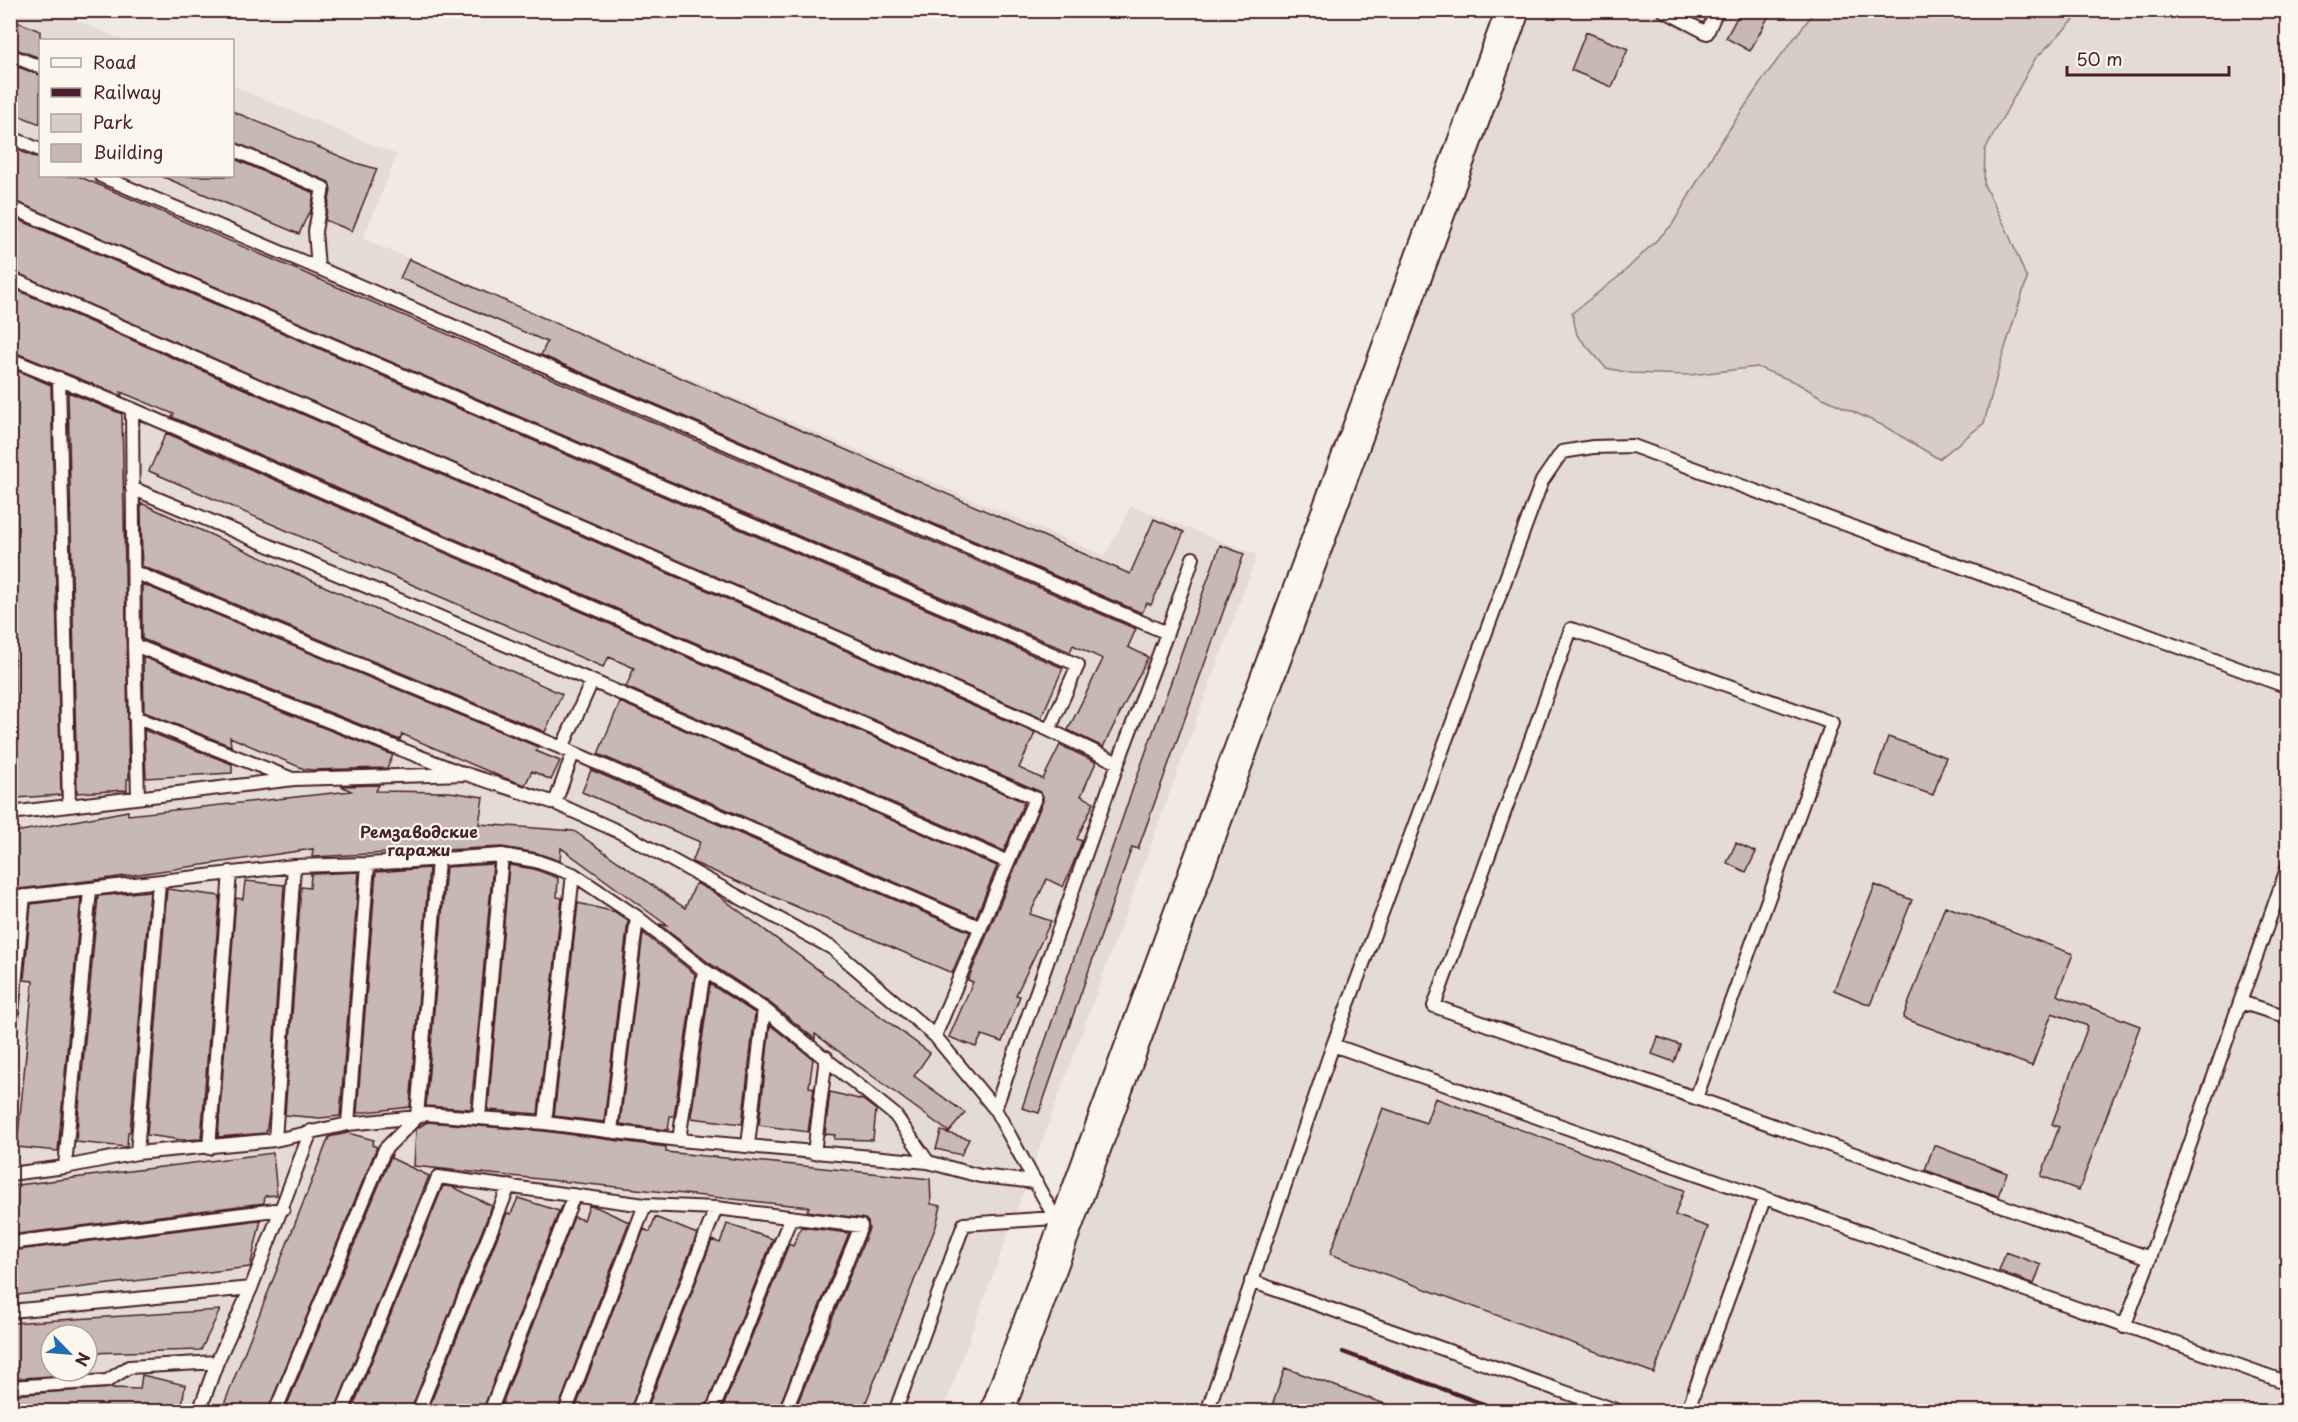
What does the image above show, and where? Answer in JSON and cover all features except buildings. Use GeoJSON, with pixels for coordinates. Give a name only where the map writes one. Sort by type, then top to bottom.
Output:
{"type":"FeatureCollection","features":[{"type":"Feature","properties":{"kind":"street"},"geometry":{"type":"LineString","coordinates":[[997,1412],[1059,1225],[1514,10]]}},
{"type":"Feature","properties":{"kind":"lane"},"geometry":{"type":"LineString","coordinates":[[1663,10],[1707,33],[1717,10]]}},
{"type":"Feature","properties":{"kind":"lane"},"geometry":{"type":"LineString","coordinates":[[10,55],[39,68]]}},
{"type":"Feature","properties":{"kind":"lane"},"geometry":{"type":"LineString","coordinates":[[10,137],[39,150]]}},
{"type":"Feature","properties":{"kind":"lane"},"geometry":{"type":"LineString","coordinates":[[234,150],[323,188],[315,231],[318,268]]}},
{"type":"Feature","properties":{"kind":"lane"},"geometry":{"type":"LineString","coordinates":[[103,177],[1167,633]]}},
{"type":"Feature","properties":{"kind":"lane"},"geometry":{"type":"LineString","coordinates":[[10,207],[1078,665],[1048,730]]}},
{"type":"Feature","properties":{"kind":"lane"},"geometry":{"type":"LineString","coordinates":[[10,278],[1048,730],[1118,763]]}},
{"type":"Feature","properties":{"kind":"lane"},"geometry":{"type":"LineString","coordinates":[[10,359],[132,409],[1035,798],[935,1036]]}},
{"type":"Feature","properties":{"kind":"lane"},"geometry":{"type":"LineString","coordinates":[[59,378],[69,805]]}},
{"type":"Feature","properties":{"kind":"lane"},"geometry":{"type":"LineString","coordinates":[[132,409],[138,797]]}},
{"type":"Feature","properties":{"kind":"lane"},"geometry":{"type":"LineString","coordinates":[[1207,1412],[1333,1045],[1542,481],[1562,452],[1593,447],[1633,446],[2288,687]]}},
{"type":"Feature","properties":{"kind":"lane"},"geometry":{"type":"LineString","coordinates":[[132,488],[592,681],[1008,862]]}},
{"type":"Feature","properties":{"kind":"lane"},"geometry":{"type":"LineString","coordinates":[[995,1109],[1193,558]]}},
{"type":"Feature","properties":{"kind":"lane"},"geometry":{"type":"LineString","coordinates":[[134,572],[567,751],[979,927]]}},
{"type":"Feature","properties":{"kind":"lane"},"geometry":{"type":"LineString","coordinates":[[1696,1098],[1832,723],[1571,629],[1434,1006],[2150,1258]]}},
{"type":"Feature","properties":{"kind":"lane"},"geometry":{"type":"LineString","coordinates":[[134,645],[466,774],[555,803],[624,834],[832,948],[935,1036],[995,1109],[1059,1225],[964,1224],[895,1412]]}},
{"type":"Feature","properties":{"kind":"lane"},"geometry":{"type":"LineString","coordinates":[[555,803],[567,751],[592,681]]}},
{"type":"Feature","properties":{"kind":"lane"},"geometry":{"type":"LineString","coordinates":[[135,717],[294,779]]}},
{"type":"Feature","properties":{"kind":"lane"},"geometry":{"type":"LineString","coordinates":[[10,813],[294,779],[466,774]]}},
{"type":"Feature","properties":{"kind":"lane"},"geometry":{"type":"LineString","coordinates":[[480,1117],[502,855]]}},
{"type":"Feature","properties":{"kind":"lane"},"geometry":{"type":"LineString","coordinates":[[10,898],[294,866],[368,864],[502,855],[536,861],[573,874],[637,917],[704,970],[764,1009],[895,1115],[928,1162]]}},
{"type":"Feature","properties":{"kind":"lane"},"geometry":{"type":"LineString","coordinates":[[275,1412],[385,1149],[417,1117],[438,860]]}},
{"type":"Feature","properties":{"kind":"lane"},"geometry":{"type":"LineString","coordinates":[[348,1124],[368,864]]}},
{"type":"Feature","properties":{"kind":"lane"},"geometry":{"type":"LineString","coordinates":[[275,1140],[294,866]]}},
{"type":"Feature","properties":{"kind":"lane"},"geometry":{"type":"LineString","coordinates":[[2124,1327],[2288,866]]}},
{"type":"Feature","properties":{"kind":"lane"},"geometry":{"type":"LineString","coordinates":[[209,1148],[230,872]]}},
{"type":"Feature","properties":{"kind":"lane"},"geometry":{"type":"LineString","coordinates":[[545,1123],[573,874]]}},
{"type":"Feature","properties":{"kind":"lane"},"geometry":{"type":"LineString","coordinates":[[137,1153],[159,882]]}},
{"type":"Feature","properties":{"kind":"lane"},"geometry":{"type":"LineString","coordinates":[[65,1167],[90,890]]}},
{"type":"Feature","properties":{"kind":"lane"},"geometry":{"type":"LineString","coordinates":[[10,1033],[24,896]]}},
{"type":"Feature","properties":{"kind":"lane"},"geometry":{"type":"LineString","coordinates":[[611,1131],[637,917]]}},
{"type":"Feature","properties":{"kind":"lane"},"geometry":{"type":"LineString","coordinates":[[680,1140],[704,970]]}},
{"type":"Feature","properties":{"kind":"lane"},"geometry":{"type":"LineString","coordinates":[[2240,1002],[2288,1017]]}},
{"type":"Feature","properties":{"kind":"lane"},"geometry":{"type":"LineString","coordinates":[[748,1145],[764,1009]]}},
{"type":"Feature","properties":{"kind":"lane"},"geometry":{"type":"LineString","coordinates":[[1333,1045],[2124,1327],[2288,1383]]}},
{"type":"Feature","properties":{"kind":"lane"},"geometry":{"type":"LineString","coordinates":[[814,1153],[826,1057]]}},
{"type":"Feature","properties":{"kind":"lane"},"geometry":{"type":"LineString","coordinates":[[10,1174],[65,1167],[137,1153],[275,1140],[348,1124],[417,1117],[426,1114],[545,1123],[680,1140],[928,1162],[980,1176],[1035,1182]]}},
{"type":"Feature","properties":{"kind":"lane"},"geometry":{"type":"LineString","coordinates":[[199,1412],[217,1362],[251,1288],[283,1209],[311,1131]]}},
{"type":"Feature","properties":{"kind":"lane"},"geometry":{"type":"LineString","coordinates":[[342,1412],[438,1177],[645,1205],[716,1208],[861,1226],[785,1412]]}},
{"type":"Feature","properties":{"kind":"lane"},"geometry":{"type":"LineString","coordinates":[[418,1412],[509,1186]]}},
{"type":"Feature","properties":{"kind":"lane"},"geometry":{"type":"LineString","coordinates":[[490,1412],[574,1196]]}},
{"type":"Feature","properties":{"kind":"lane"},"geometry":{"type":"LineString","coordinates":[[1687,1412],[1764,1199]]}},
{"type":"Feature","properties":{"kind":"lane"},"geometry":{"type":"LineString","coordinates":[[565,1412],[645,1205]]}},
{"type":"Feature","properties":{"kind":"lane"},"geometry":{"type":"LineString","coordinates":[[637,1412],[716,1208]]}},
{"type":"Feature","properties":{"kind":"lane"},"geometry":{"type":"LineString","coordinates":[[10,1243],[283,1209]]}},
{"type":"Feature","properties":{"kind":"lane"},"geometry":{"type":"LineString","coordinates":[[712,1412],[791,1217]]}},
{"type":"Feature","properties":{"kind":"lane"},"geometry":{"type":"LineString","coordinates":[[1251,1281],[1621,1412]]}},
{"type":"Feature","properties":{"kind":"lane"},"geometry":{"type":"LineString","coordinates":[[10,1311],[251,1288]]}},
{"type":"Feature","properties":{"kind":"lane"},"geometry":{"type":"LineString","coordinates":[[10,1387],[107,1381],[129,1367],[217,1362]]}},
{"type":"Feature","properties":{"kind":"shaded area"},"geometry":{"type":"Polygon","coordinates":[[[10,11],[53,11],[122,39],[39,39],[39,177],[234,177],[234,86],[397,155],[363,239],[1105,556],[1131,506],[1257,555],[943,1411],[11,1411],[10,11]]]}},
{"type":"Feature","properties":{"kind":"shaded area"},"geometry":{"type":"Polygon","coordinates":[[[1513,11],[2287,11],[2287,1411],[997,1412],[1513,11]]]}},
{"type":"Feature","properties":{"kind":"green space"},"geometry":{"type":"Polygon","coordinates":[[[1815,11],[2083,11],[2035,59],[1985,150],[1984,185],[2007,230],[2027,279],[1984,423],[1939,459],[1884,426],[1819,396],[1797,383],[1757,367],[1690,375],[1631,373],[1606,368],[1577,335],[1572,313],[1622,274],[1672,225],[1716,149],[1766,75],[1815,11]]]}},
{"type":"Feature","properties":{"kind":"railway"},"geometry":{"type":"LineString","coordinates":[[1343,1352],[1505,1412]]}},
{"type":"Feature","properties":{"kind":"district","name":"Ремзаводские гаражи"},"geometry":{"type":"Point","coordinates":[419,840]}}]}
